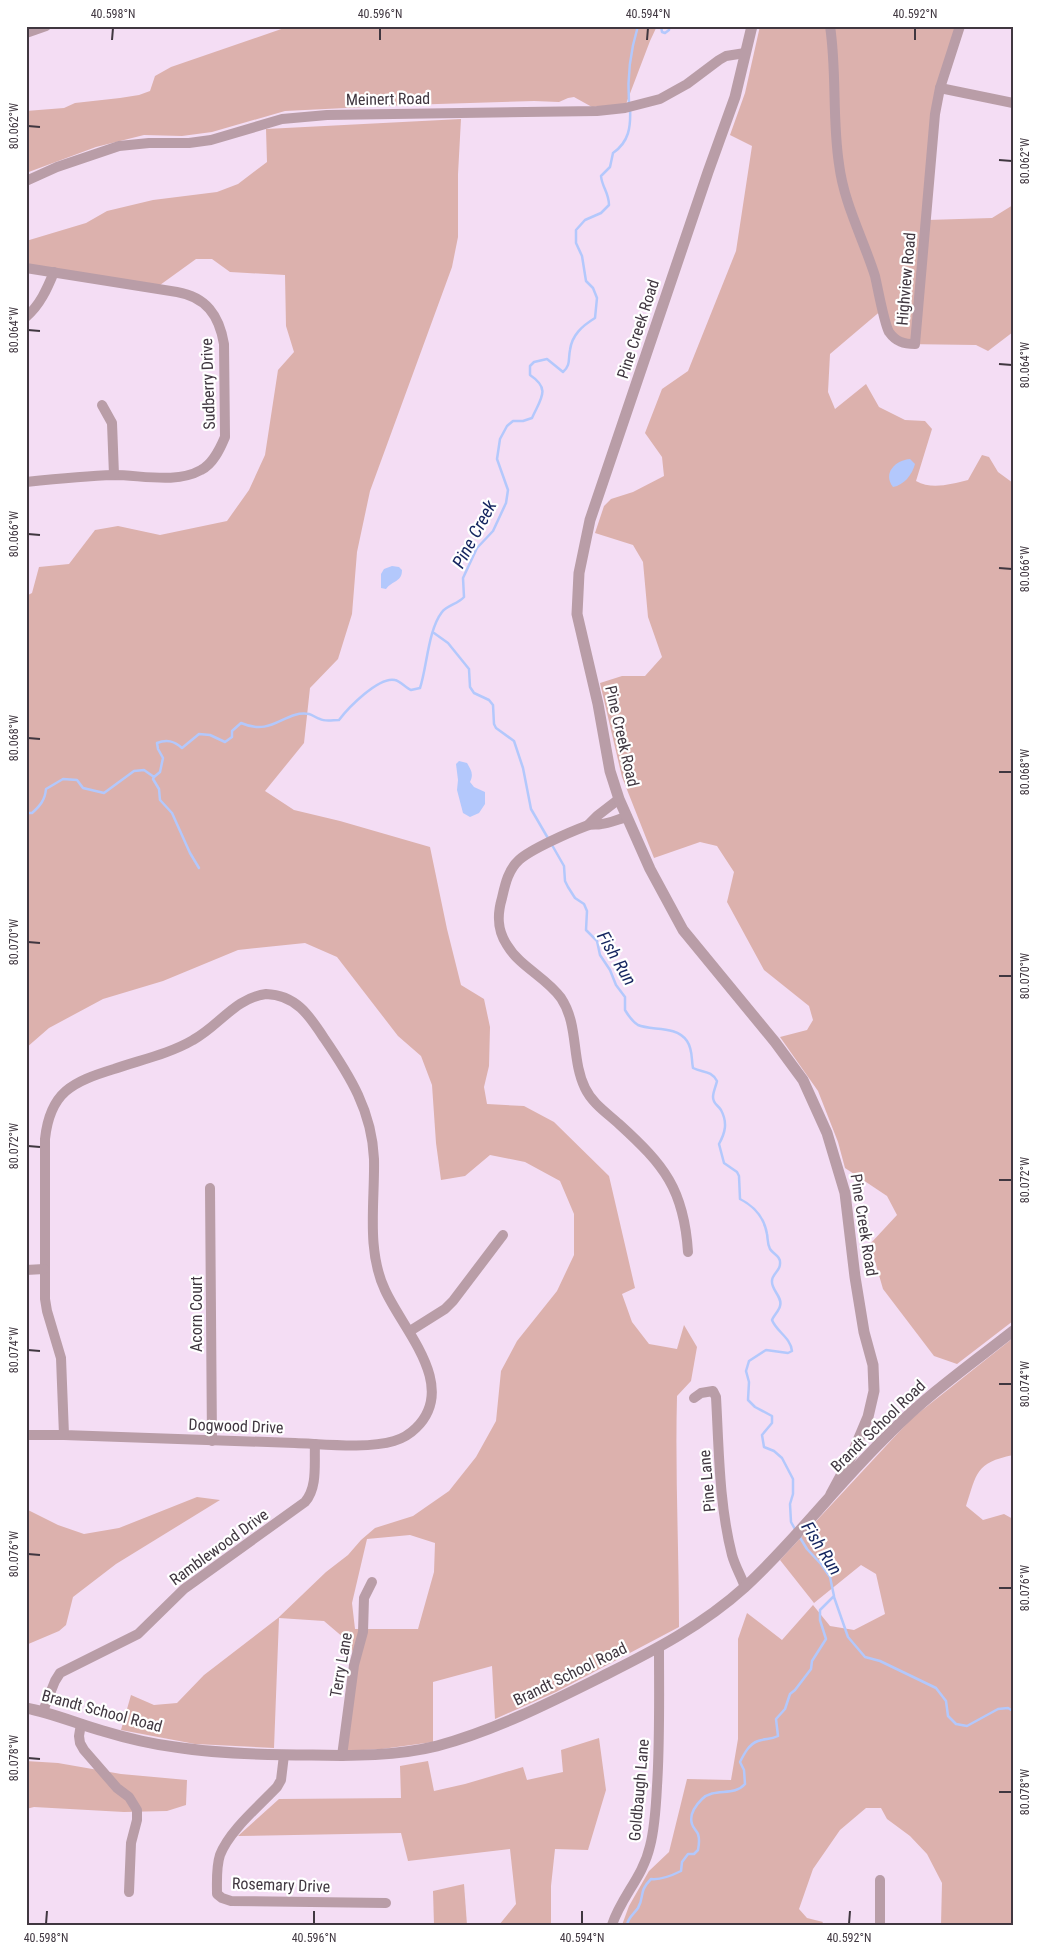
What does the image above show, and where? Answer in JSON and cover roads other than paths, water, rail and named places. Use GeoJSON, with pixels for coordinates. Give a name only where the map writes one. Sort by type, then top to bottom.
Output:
{"type":"FeatureCollection","features":[{"type":"Feature","properties":{"kind":"street"},"geometry":{"type":"LineString","coordinates":[[26,33],[46,26]]}},
{"type":"Feature","properties":{"kind":"street","name":"Pine Creek Road"},"geometry":{"type":"LineString","coordinates":[[752,26],[724,132],[702,188],[590,520],[579,573],[577,614],[598,704],[610,771],[619,799],[653,876],[683,930],[775,1042],[803,1080],[827,1133],[840,1173],[845,1193],[864,1332],[874,1378],[873,1401],[868,1417],[852,1455],[832,1494]]}},
{"type":"Feature","properties":{"kind":"street","name":"Highview Road"},"geometry":{"type":"LineString","coordinates":[[830,26],[836,134],[843,192],[874,275],[889,331],[896,340],[904,344],[915,344],[929,192],[932,136],[940,88],[960,26]]}},
{"type":"Feature","properties":{"kind":"street","name":"Meinert Road"},"geometry":{"type":"LineString","coordinates":[[26,181],[57,167],[118,146],[149,142],[189,143],[211,140],[282,119],[327,115],[562,112],[625,108],[660,99],[687,84],[726,56],[745,53]]}},
{"type":"Feature","properties":{"kind":"street"},"geometry":{"type":"LineString","coordinates":[[940,88],[1013,103]]}},
{"type":"Feature","properties":{"kind":"street","name":"Sudberry Drive"},"geometry":{"type":"LineString","coordinates":[[26,268],[189,294],[199,298],[216,318],[222,331],[224,344],[225,437],[220,450],[203,470],[178,477],[114,475],[26,482]]}},
{"type":"Feature","properties":{"kind":"street"},"geometry":{"type":"LineString","coordinates":[[26,317],[41,300],[54,272]]}},
{"type":"Feature","properties":{"kind":"street"},"geometry":{"type":"LineString","coordinates":[[102,406],[112,423],[114,475]]}},
{"type":"Feature","properties":{"kind":"street"},"geometry":{"type":"LineString","coordinates":[[619,799],[588,825],[518,860],[508,875],[499,911],[499,930],[514,955],[558,994],[564,1003],[572,1026],[578,1067],[586,1091],[604,1111],[639,1142],[663,1169],[672,1184],[680,1202],[688,1252]]}},
{"type":"Feature","properties":{"kind":"street"},"geometry":{"type":"LineString","coordinates":[[588,825],[602,824],[627,817]]}},
{"type":"Feature","properties":{"kind":"street","name":"Dogwood Drive"},"geometry":{"type":"LineString","coordinates":[[275,994],[285,997],[298,1004],[308,1015],[344,1065],[366,1112],[374,1158],[374,1243],[376,1261],[384,1288],[410,1331],[426,1366],[431,1380],[430,1406],[415,1429],[393,1442],[381,1444],[315,1444],[64,1435],[61,1358],[47,1311],[44,1269],[45,1139],[49,1118],[62,1094],[85,1079],[194,1040],[249,998],[257,995],[275,994]]}},
{"type":"Feature","properties":{"kind":"street","name":"Acorn Court"},"geometry":{"type":"LineString","coordinates":[[210,1188],[212,1441]]}},
{"type":"Feature","properties":{"kind":"street"},"geometry":{"type":"LineString","coordinates":[[410,1331],[439,1313],[453,1301],[503,1234]]}},
{"type":"Feature","properties":{"kind":"street"},"geometry":{"type":"LineString","coordinates":[[26,1270],[44,1269]]}},
{"type":"Feature","properties":{"kind":"street","name":"Brandt School Road"},"geometry":{"type":"LineString","coordinates":[[26,1708],[43,1711],[122,1736],[174,1747],[206,1751],[284,1755],[342,1756],[416,1750],[460,1739],[507,1722],[659,1648],[708,1618],[745,1587],[915,1408],[1013,1331]]}},
{"type":"Feature","properties":{"kind":"street","name":"Pine Lane"},"geometry":{"type":"LineString","coordinates":[[694,1398],[702,1393],[713,1392],[716,1397],[722,1490],[727,1527],[732,1556],[745,1587]]}},
{"type":"Feature","properties":{"kind":"street"},"geometry":{"type":"LineString","coordinates":[[26,1435],[64,1435]]}},
{"type":"Feature","properties":{"kind":"street","name":"Ramblewood Drive"},"geometry":{"type":"LineString","coordinates":[[43,1711],[60,1673],[138,1634],[184,1589],[299,1508],[309,1498],[313,1485],[315,1444]]}},
{"type":"Feature","properties":{"kind":"street","name":"Terry Lane"},"geometry":{"type":"LineString","coordinates":[[342,1756],[354,1665],[363,1632],[364,1598],[372,1582]]}},
{"type":"Feature","properties":{"kind":"street","name":"Goldbaugh Lane"},"geometry":{"type":"LineString","coordinates":[[612,1925],[616,1914],[644,1867],[652,1838],[659,1745],[659,1648]]}},
{"type":"Feature","properties":{"kind":"street"},"geometry":{"type":"LineString","coordinates":[[81,1724],[79,1736],[84,1750],[117,1788],[129,1797],[137,1810],[137,1820],[131,1842],[130,1892]]}},
{"type":"Feature","properties":{"kind":"street","name":"Rosemary Drive"},"geometry":{"type":"LineString","coordinates":[[284,1755],[281,1780],[277,1787],[231,1836],[220,1855],[217,1894],[231,1901],[386,1903]]}},
{"type":"Feature","properties":{"kind":"street"},"geometry":{"type":"LineString","coordinates":[[880,1880],[880,1925]]}},
{"type":"Feature","properties":{"kind":"water"},"geometry":{"type":"Polygon","coordinates":[[[910,459],[915,464],[912,472],[904,482],[893,487],[889,477],[892,468],[900,462],[910,459]]]}},
{"type":"Feature","properties":{"kind":"water"},"geometry":{"type":"Polygon","coordinates":[[[392,566],[399,567],[402,570],[402,574],[399,579],[386,589],[381,588],[381,574],[384,569],[392,566]]]}},
{"type":"Feature","properties":{"kind":"water"},"geometry":{"type":"Polygon","coordinates":[[[459,761],[467,763],[472,774],[470,782],[474,787],[485,792],[485,804],[479,813],[470,817],[463,813],[457,790],[456,764],[459,761]]]}},
{"type":"Feature","properties":{"kind":"waterway","name":"Pine Creek"},"geometry":{"type":"LineString","coordinates":[[629,103],[628,83],[630,64],[638,26]]}},
{"type":"Feature","properties":{"kind":"waterway","name":"Pine Creek"},"geometry":{"type":"LineString","coordinates":[[661,26],[662,32],[665,33],[669,30],[669,26]]}},
{"type":"Feature","properties":{"kind":"waterway","name":"Pine Creek"},"geometry":{"type":"LineString","coordinates":[[26,813],[32,813],[40,805],[45,796],[46,789],[63,779],[77,780],[83,788],[104,793],[134,771],[144,770],[154,777],[160,772],[163,758],[157,743],[170,741],[182,748],[199,734],[210,735],[225,742],[232,737],[232,731],[241,723],[262,727],[300,714],[309,714],[324,720],[339,720],[364,694],[388,680],[395,680],[411,690],[420,688],[437,620],[444,610],[464,597],[463,578],[477,548],[493,531],[506,503],[508,490],[497,459],[500,439],[507,426],[513,421],[523,421],[532,418],[541,399],[542,389],[530,375],[530,366],[534,362],[547,359],[563,372],[568,364],[569,353],[575,335],[595,318],[597,298],[593,288],[586,281],[582,256],[576,243],[576,230],[585,220],[601,213],[609,205],[601,176],[610,167],[613,153],[626,139],[630,122],[630,108]]}},
{"type":"Feature","properties":{"kind":"waterway","name":"Fish Run"},"geometry":{"type":"LineString","coordinates":[[434,633],[448,643],[469,669],[470,687],[474,693],[489,700],[493,705],[496,728],[514,741],[523,768],[531,809],[549,840]]}},
{"type":"Feature","properties":{"kind":"waterway"},"geometry":{"type":"LineString","coordinates":[[154,777],[153,779],[159,789],[160,800],[172,813],[199,868]]}},
{"type":"Feature","properties":{"kind":"waterway","name":"Fish Run"},"geometry":{"type":"LineString","coordinates":[[552,845],[564,866],[565,881],[568,887],[575,898],[584,904],[587,911],[586,930],[597,941],[600,955],[610,970],[616,985],[625,997],[625,1010],[638,1025],[670,1030],[682,1036],[690,1048],[693,1068],[709,1073],[717,1081],[713,1097],[721,1110],[725,1124],[723,1136],[719,1144],[724,1163],[737,1172],[739,1176],[740,1199],[750,1205],[761,1217],[766,1228],[769,1247],[780,1261],[779,1269],[773,1276],[772,1281],[779,1297],[780,1306],[772,1320],[789,1342],[792,1351],[788,1353],[766,1350],[749,1361],[746,1371],[749,1382],[748,1400],[755,1407],[772,1416],[772,1423],[762,1435],[764,1447],[774,1451],[782,1458],[793,1479],[793,1494],[790,1504],[791,1522],[796,1531]]}},
{"type":"Feature","properties":{"kind":"waterway","name":"Fish Run"},"geometry":{"type":"LineString","coordinates":[[627,1925],[640,1904],[644,1887],[647,1883],[651,1879],[670,1876],[681,1871],[682,1862],[688,1854],[694,1854],[698,1850],[699,1836],[691,1821],[691,1817],[700,1801],[712,1793],[735,1790],[745,1784],[744,1770],[740,1762],[743,1756],[755,1742],[778,1736],[776,1719],[785,1709],[790,1694],[811,1669],[812,1661],[826,1639],[820,1620],[820,1610],[834,1596],[830,1577],[799,1536]]}},
{"type":"Feature","properties":{"kind":"waterway"},"geometry":{"type":"LineString","coordinates":[[834,1597],[848,1637],[865,1657],[880,1661],[936,1688],[946,1701],[948,1716],[956,1724],[967,1726],[998,1709],[1008,1708],[1013,1711]]}}]}
